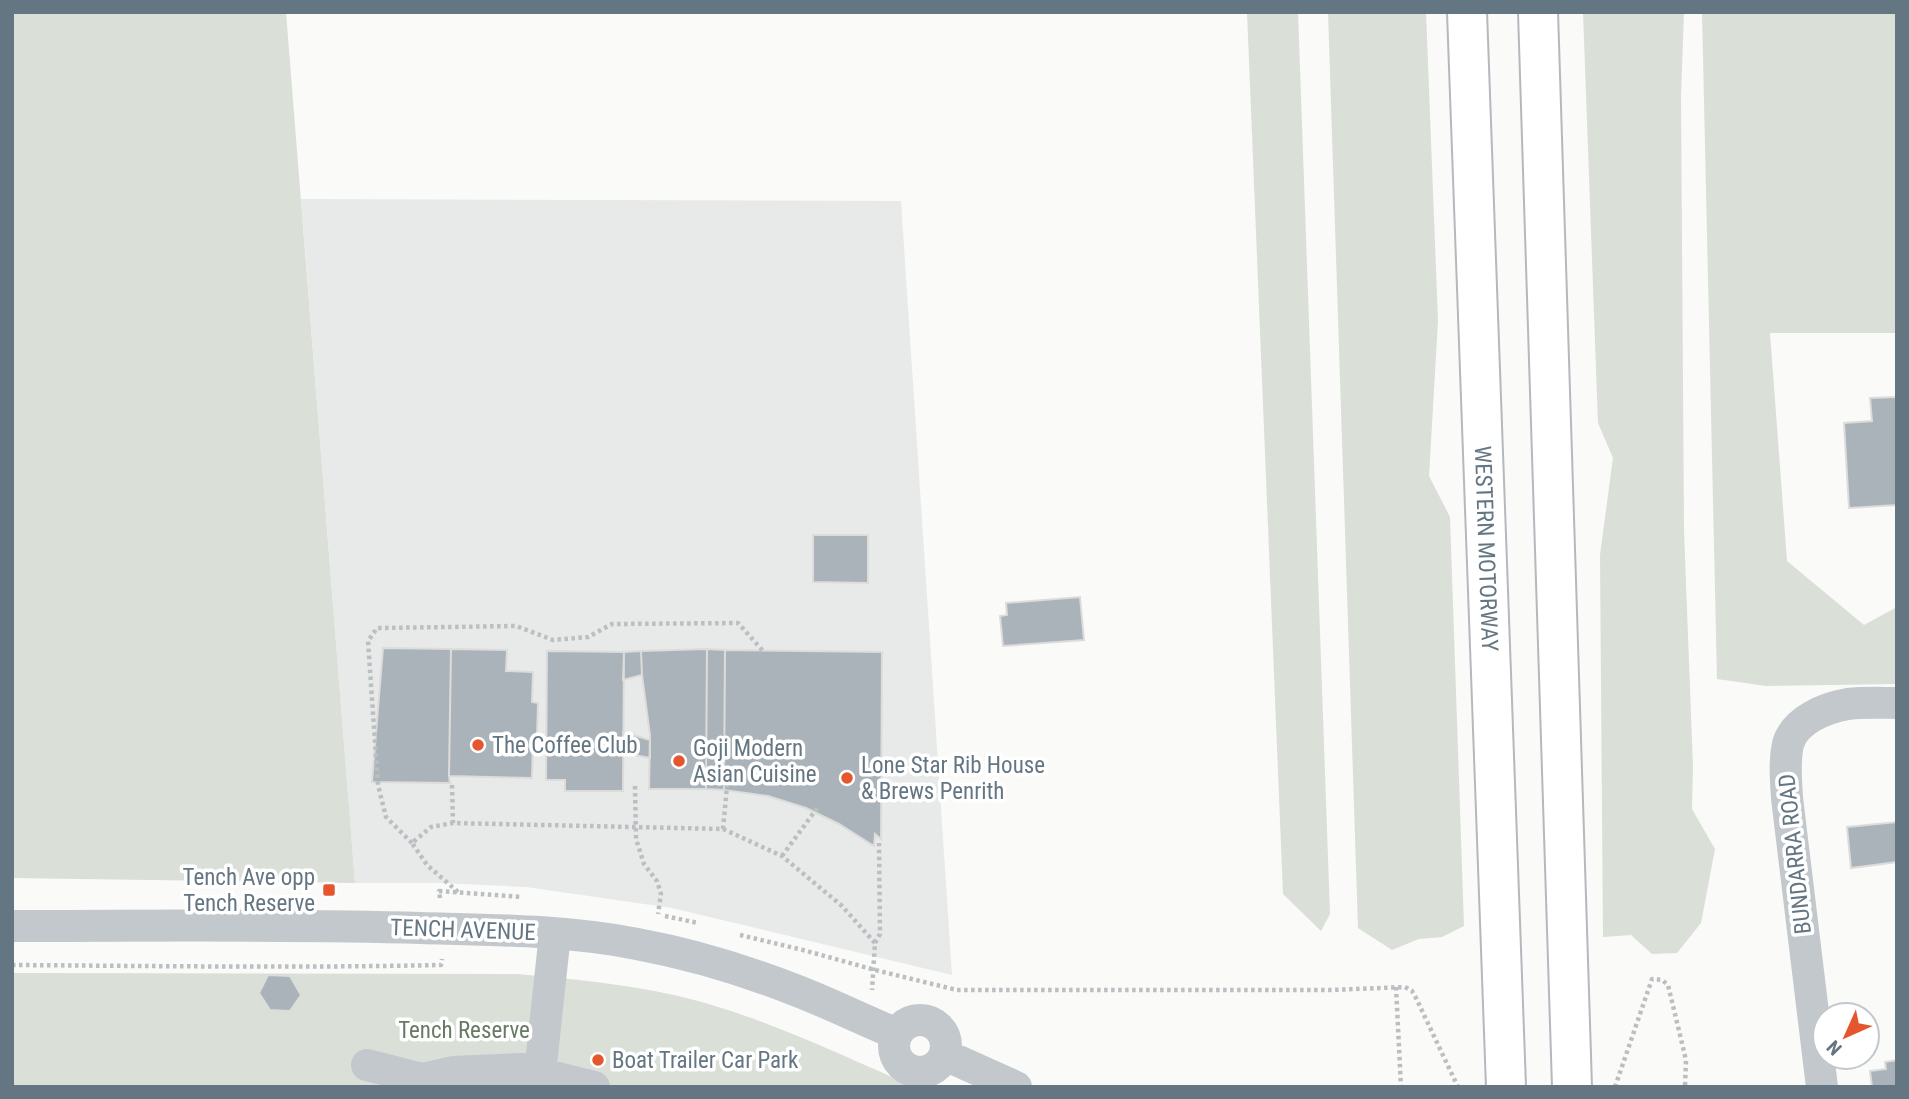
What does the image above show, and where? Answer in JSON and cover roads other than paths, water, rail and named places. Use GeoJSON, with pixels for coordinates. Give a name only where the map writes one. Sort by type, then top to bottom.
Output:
{"type":"FeatureCollection","features":[{"type":"Feature","properties":{"kind":"highway","name":"WESTERN MOTORWAY"},"geometry":{"type":"LineString","coordinates":[[1467,12],[1506,1087]]}},
{"type":"Feature","properties":{"kind":"highway"},"geometry":{"type":"LineString","coordinates":[[1538,12],[1572,1087]]}},
{"type":"Feature","properties":{"kind":"street","name":"BUNDARRA ROAD"},"geometry":{"type":"LineString","coordinates":[[1822,1087],[1787,798],[1785,766],[1789,741],[1800,725],[1814,714],[1848,704],[1897,703]]}},
{"type":"Feature","properties":{"kind":"street","name":"TENCH AVENUE"},"geometry":{"type":"LineString","coordinates":[[12,926],[488,929],[580,936],[636,944],[699,958],[748,973],[796,990],[897,1034]]}},
{"type":"Feature","properties":{"kind":"street"},"geometry":{"type":"LineString","coordinates":[[540,1073],[555,934]]}},
{"type":"Feature","properties":{"kind":"street"},"geometry":{"type":"LineString","coordinates":[[933,1071],[946,1046],[940,1030],[926,1021],[909,1023],[897,1034],[894,1042],[895,1051],[903,1065],[910,1070],[933,1071],[1016,1087]]}},
{"type":"Feature","properties":{"kind":"street"},"geometry":{"type":"LineString","coordinates":[[367,1065],[422,1079],[453,1072],[522,1069],[594,1087]]}},
{"type":"Feature","properties":{"kind":"place","name":"The Coffee Club"},"geometry":{"type":"Point","coordinates":[478,745]}},
{"type":"Feature","properties":{"kind":"place","name":"Goji Modern Asian Cuisine"},"geometry":{"type":"Point","coordinates":[679,761]}},
{"type":"Feature","properties":{"kind":"place","name":"Lone Star Rib House & Brews Penrith"},"geometry":{"type":"Point","coordinates":[847,778]}},
{"type":"Feature","properties":{"kind":"place","name":"Tench Ave opp Tench Reserve"},"geometry":{"type":"Point","coordinates":[329,890]}},
{"type":"Feature","properties":{"kind":"place","name":"Boat Trailer Car Park"},"geometry":{"type":"Point","coordinates":[598,1060]}},
{"type":"Feature","properties":{"kind":"park label","name":"Tench Reserve"},"geometry":{"type":"Point","coordinates":[464,1030]}}]}
